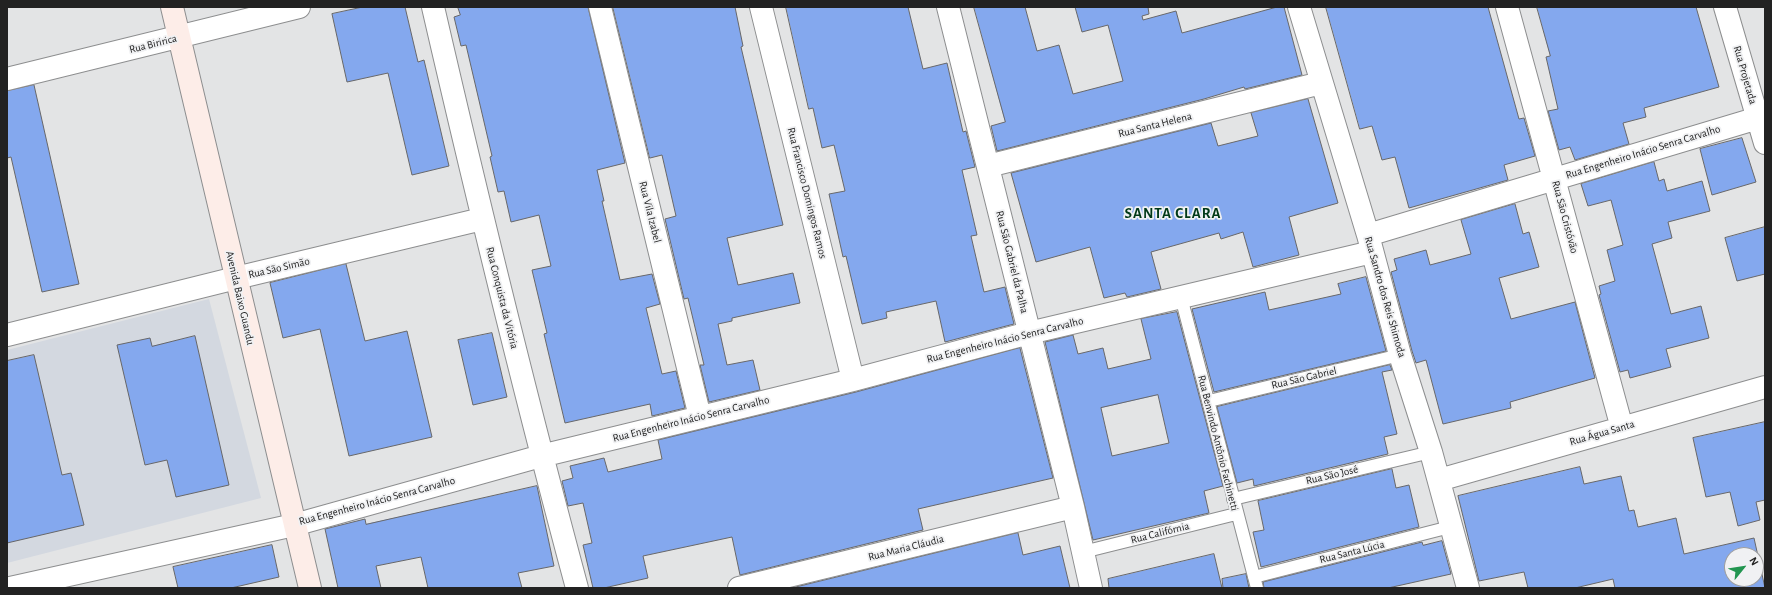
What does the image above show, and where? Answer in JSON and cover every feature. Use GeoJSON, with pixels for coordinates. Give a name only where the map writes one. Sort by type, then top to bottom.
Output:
{"type":"FeatureCollection","features":[{"type":"Feature","properties":{"kind":"street","name":"Avenida Baixo Guandu"},"geometry":{"type":"LineString","coordinates":[[172,7],[310,588]]}},
{"type":"Feature","properties":{"kind":"street","name":"Rua Biririca"},"geometry":{"type":"LineString","coordinates":[[7,79],[299,7]]}},
{"type":"Feature","properties":{"kind":"street","name":"Rua Conquista da Vitória"},"geometry":{"type":"LineString","coordinates":[[433,7],[482,219],[541,456],[577,588]]}},
{"type":"Feature","properties":{"kind":"street","name":"Rua Vila Izabel"},"geometry":{"type":"LineString","coordinates":[[600,7],[700,417]]}},
{"type":"Feature","properties":{"kind":"street","name":"Rua Francisco Domingos Ramos"},"geometry":{"type":"LineString","coordinates":[[761,7],[852,380]]}},
{"type":"Feature","properties":{"kind":"street","name":"Rua São Gabriel da Palha"},"geometry":{"type":"LineString","coordinates":[[948,7],[1091,588]]}},
{"type":"Feature","properties":{"kind":"street","name":"Rua Sandro dos Reis Shimoda"},"geometry":{"type":"LineString","coordinates":[[1299,7],[1370,243],[1400,355],[1431,452],[1450,527],[1468,588]]}},
{"type":"Feature","properties":{"kind":"street","name":"Rua São Cristóvão"},"geometry":{"type":"LineString","coordinates":[[1507,7],[1622,428]]}},
{"type":"Feature","properties":{"kind":"street","name":"Rua Projetada"},"geometry":{"type":"LineString","coordinates":[[1725,7],[1765,143]]}},
{"type":"Feature","properties":{"kind":"street","name":"Rua Santa Helena"},"geometry":{"type":"LineString","coordinates":[[988,166],[1321,83]]}},
{"type":"Feature","properties":{"kind":"street","name":"Rua Engenheiro Inácio Senra Carvalho"},"geometry":{"type":"LineString","coordinates":[[10,588],[294,525],[541,456],[852,380],[1029,333],[1181,297],[1370,243],[1554,179],[1758,118]]}},
{"type":"Feature","properties":{"kind":"street","name":"Rua São Simão"},"geometry":{"type":"LineString","coordinates":[[7,335],[482,219]]}},
{"type":"Feature","properties":{"kind":"street","name":"Rua Água Santa"},"geometry":{"type":"LineString","coordinates":[[1439,480],[1765,387]]}},
{"type":"Feature","properties":{"kind":"street","name":"Rua Maria Cláudia"},"geometry":{"type":"LineString","coordinates":[[739,588],[1072,507]]}},
{"type":"Feature","properties":{"kind":"lane","name":"Rua Benvindo Antônio Fachinetti"},"geometry":{"type":"LineString","coordinates":[[1181,297],[1236,514],[1255,582]]}},
{"type":"Feature","properties":{"kind":"lane","name":"Rua São Gabriel"},"geometry":{"type":"LineString","coordinates":[[1208,401],[1400,355]]}},
{"type":"Feature","properties":{"kind":"lane","name":"Rua São José"},"geometry":{"type":"LineString","coordinates":[[1233,498],[1431,452]]}},
{"type":"Feature","properties":{"kind":"lane","name":"Rua Califórnia"},"geometry":{"type":"LineString","coordinates":[[1083,552],[1236,514]]}},
{"type":"Feature","properties":{"kind":"lane","name":"Rua Santa Lúcia"},"geometry":{"type":"LineString","coordinates":[[1255,582],[1450,527]]}},
{"type":"Feature","properties":{"kind":"shaded area"},"geometry":{"type":"Polygon","coordinates":[[[209,299],[261,498],[7,563],[7,350],[209,299]]]}},
{"type":"Feature","properties":{"kind":"building"},"geometry":{"type":"Polygon","coordinates":[[[363,7],[405,7],[418,62],[424,60],[449,166],[412,175],[388,73],[347,82],[332,14],[363,7]]]}},
{"type":"Feature","properties":{"kind":"building"},"geometry":{"type":"Polygon","coordinates":[[[458,7],[588,7],[625,163],[597,170],[604,201],[602,201],[620,280],[652,274],[660,304],[646,308],[662,374],[676,371],[685,408],[652,416],[650,404],[565,423],[544,334],[547,333],[532,270],[551,266],[539,215],[511,222],[504,191],[498,192],[490,157],[492,156],[466,45],[461,46],[454,17],[460,15],[458,7]]]}},
{"type":"Feature","properties":{"kind":"building"},"geometry":{"type":"Polygon","coordinates":[[[613,7],[735,7],[743,46],[741,47],[783,225],[727,238],[738,285],[793,273],[800,303],[732,318],[732,321],[718,324],[727,365],[753,360],[760,390],[709,402],[700,365],[704,365],[688,298],[684,299],[665,219],[676,216],[662,155],[650,158],[613,7]]]}},
{"type":"Feature","properties":{"kind":"building"},"geometry":{"type":"Polygon","coordinates":[[[786,7],[908,7],[923,69],[947,63],[963,132],[966,131],[975,167],[962,170],[977,235],[971,236],[984,292],[1005,287],[1014,324],[945,342],[936,301],[886,312],[887,318],[862,324],[846,256],[843,257],[829,194],[845,191],[834,145],[822,148],[813,108],[809,109],[786,7]]]}},
{"type":"Feature","properties":{"kind":"building"},"geometry":{"type":"Polygon","coordinates":[[[974,7],[1025,7],[1037,51],[1059,45],[1073,94],[1123,81],[1108,25],[1082,32],[1075,7],[1148,7],[1149,14],[1142,16],[1143,20],[1176,11],[1182,33],[1277,7],[1284,7],[1302,75],[1245,89],[1244,87],[1204,99],[997,151],[991,126],[1005,122],[974,7]]]}},
{"type":"Feature","properties":{"kind":"building"},"geometry":{"type":"Polygon","coordinates":[[[1326,7],[1488,7],[1519,119],[1524,118],[1535,156],[1504,165],[1508,180],[1409,208],[1395,157],[1382,160],[1372,126],[1360,129],[1326,7]]]}},
{"type":"Feature","properties":{"kind":"building"},"geometry":{"type":"Polygon","coordinates":[[[1537,7],[1696,7],[1719,87],[1644,108],[1646,117],[1623,123],[1629,144],[1575,160],[1570,147],[1559,150],[1548,111],[1558,109],[1546,57],[1550,56],[1537,7]]]}},
{"type":"Feature","properties":{"kind":"building"},"geometry":{"type":"Polygon","coordinates":[[[34,85],[79,284],[42,292],[11,157],[7,158],[7,91],[34,85]]]}},
{"type":"Feature","properties":{"kind":"building"},"geometry":{"type":"Polygon","coordinates":[[[1308,99],[1338,203],[1289,217],[1299,255],[1253,267],[1243,232],[1221,239],[1219,233],[1151,252],[1161,289],[1127,297],[1125,293],[1104,298],[1090,247],[1036,262],[1011,173],[1211,123],[1218,146],[1258,136],[1251,113],[1308,99]]]}},
{"type":"Feature","properties":{"kind":"building"},"geometry":{"type":"Polygon","coordinates":[[[1742,138],[1756,182],[1712,195],[1700,149],[1742,138]]]}},
{"type":"Feature","properties":{"kind":"building"},"geometry":{"type":"Polygon","coordinates":[[[1654,162],[1659,181],[1664,179],[1667,191],[1702,181],[1710,211],[1668,222],[1672,238],[1652,244],[1671,314],[1701,306],[1709,338],[1666,349],[1671,367],[1630,378],[1628,370],[1620,372],[1599,295],[1601,294],[1599,286],[1615,281],[1607,250],[1623,245],[1611,200],[1588,206],[1581,184],[1654,162]]]}},
{"type":"Feature","properties":{"kind":"building"},"geometry":{"type":"Polygon","coordinates":[[[1515,204],[1523,234],[1529,232],[1539,267],[1499,278],[1511,319],[1575,302],[1595,378],[1510,402],[1511,408],[1443,424],[1426,360],[1416,363],[1412,351],[1391,272],[1397,270],[1394,259],[1426,250],[1430,265],[1471,254],[1461,220],[1515,204]]]}},
{"type":"Feature","properties":{"kind":"building"},"geometry":{"type":"Polygon","coordinates":[[[1765,227],[1765,274],[1737,281],[1725,238],[1765,227]]]}},
{"type":"Feature","properties":{"kind":"building"},"geometry":{"type":"Polygon","coordinates":[[[346,264],[365,341],[407,331],[432,437],[349,456],[320,329],[283,338],[270,283],[346,264]]]}},
{"type":"Feature","properties":{"kind":"building"},"geometry":{"type":"Polygon","coordinates":[[[1366,277],[1386,351],[1214,392],[1192,309],[1265,292],[1269,310],[1341,294],[1338,284],[1366,277]]]}},
{"type":"Feature","properties":{"kind":"building"},"geometry":{"type":"Polygon","coordinates":[[[1177,312],[1223,486],[1204,491],[1209,513],[1093,540],[1045,342],[1073,335],[1078,354],[1103,348],[1108,369],[1151,359],[1141,319],[1177,312]],[[1158,395],[1101,408],[1112,456],[1169,443],[1158,395]]]}},
{"type":"Feature","properties":{"kind":"building"},"geometry":{"type":"Polygon","coordinates":[[[492,333],[507,397],[473,405],[458,340],[492,333]]]}},
{"type":"Feature","properties":{"kind":"building"},"geometry":{"type":"Polygon","coordinates":[[[195,336],[229,485],[176,497],[167,460],[145,465],[117,345],[150,338],[152,346],[195,336]]]}},
{"type":"Feature","properties":{"kind":"building"},"geometry":{"type":"Polygon","coordinates":[[[1020,348],[1053,478],[918,509],[923,530],[740,575],[732,537],[643,556],[648,578],[604,588],[593,588],[583,545],[592,543],[583,503],[568,506],[562,481],[573,478],[570,466],[604,458],[608,472],[662,459],[658,440],[856,392],[1020,348]]]}},
{"type":"Feature","properties":{"kind":"building"},"geometry":{"type":"Polygon","coordinates":[[[34,355],[62,475],[71,473],[84,525],[7,543],[7,361],[34,355]]]}},
{"type":"Feature","properties":{"kind":"building"},"geometry":{"type":"Polygon","coordinates":[[[1390,365],[1392,370],[1382,372],[1397,434],[1384,437],[1388,454],[1254,486],[1253,479],[1237,483],[1217,407],[1390,365]]]}},
{"type":"Feature","properties":{"kind":"building"},"geometry":{"type":"Polygon","coordinates":[[[1765,422],[1765,500],[1756,502],[1760,520],[1738,526],[1730,492],[1706,497],[1693,438],[1765,422]]]}},
{"type":"Feature","properties":{"kind":"building"},"geometry":{"type":"Polygon","coordinates":[[[1580,467],[1584,484],[1621,476],[1629,511],[1634,510],[1638,527],[1676,518],[1684,554],[1754,538],[1756,547],[1724,547],[1724,587],[1764,587],[1764,583],[1765,588],[1615,588],[1613,579],[1575,588],[1528,588],[1524,572],[1479,581],[1458,496],[1580,467]]]}},
{"type":"Feature","properties":{"kind":"building"},"geometry":{"type":"Polygon","coordinates":[[[1392,469],[1396,488],[1409,485],[1419,527],[1261,567],[1253,532],[1264,530],[1258,501],[1392,469]]]}},
{"type":"Feature","properties":{"kind":"building"},"geometry":{"type":"Polygon","coordinates":[[[537,486],[554,566],[518,573],[522,588],[428,588],[421,557],[376,566],[381,588],[338,588],[325,529],[365,519],[366,524],[537,486]]]}},
{"type":"Feature","properties":{"kind":"building"},"geometry":{"type":"Polygon","coordinates":[[[1018,533],[1023,555],[1060,546],[1070,588],[792,588],[1018,533]]]}},
{"type":"Feature","properties":{"kind":"building"},"geometry":{"type":"Polygon","coordinates":[[[1442,541],[1451,574],[1388,588],[1264,588],[1263,582],[1422,542],[1423,545],[1442,541]]]}},
{"type":"Feature","properties":{"kind":"building"},"geometry":{"type":"Polygon","coordinates":[[[272,545],[279,577],[231,588],[178,588],[173,567],[272,545]]]}},
{"type":"Feature","properties":{"kind":"building"},"geometry":{"type":"Polygon","coordinates":[[[1214,554],[1222,588],[1109,588],[1108,579],[1214,554]]]}},
{"type":"Feature","properties":{"kind":"building"},"geometry":{"type":"Polygon","coordinates":[[[1246,574],[1249,588],[1223,588],[1222,579],[1246,574]]]}},
{"type":"Feature","properties":{"kind":"district","name":"SANTA CLARA"},"geometry":{"type":"Point","coordinates":[1173,213]}}]}
